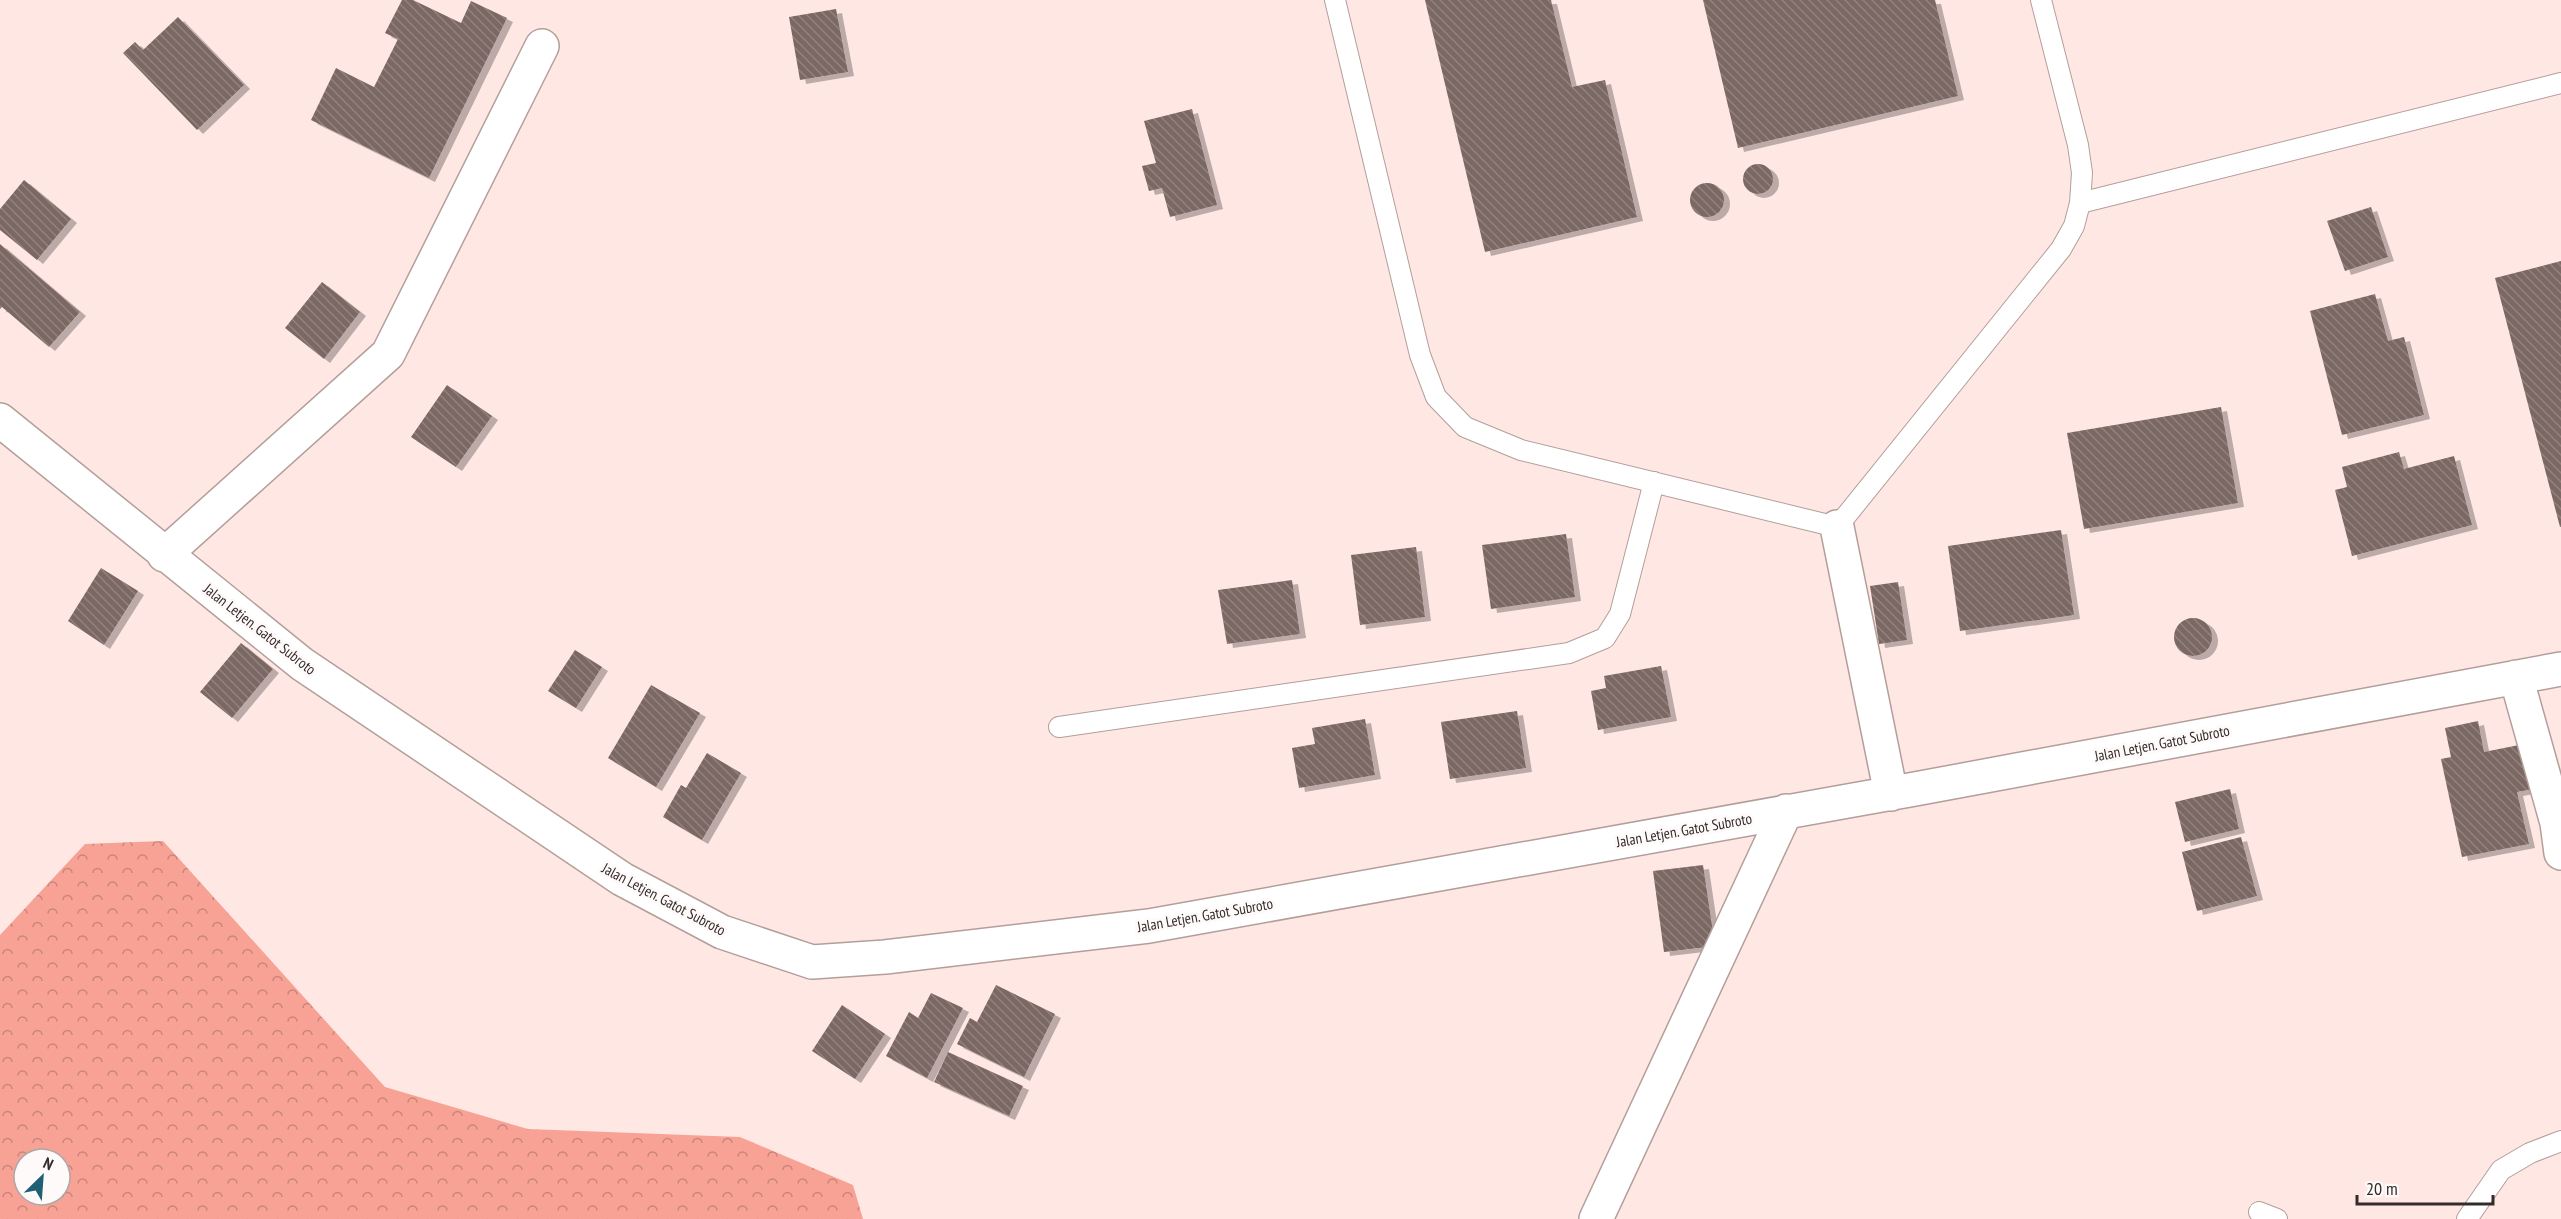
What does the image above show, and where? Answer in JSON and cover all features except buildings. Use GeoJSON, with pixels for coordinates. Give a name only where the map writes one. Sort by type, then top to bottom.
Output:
{"type":"FeatureCollection","features":[{"type":"Feature","properties":{"kind":"street"},"geometry":{"type":"LineString","coordinates":[[164,555],[388,354],[542,46]]}},
{"type":"Feature","properties":{"kind":"street","name":"Jalan Letjen. Gatot Subroto"},"geometry":{"type":"LineString","coordinates":[[0,420],[164,555],[302,664],[622,879],[722,932],[812,962],[896,956],[1149,926],[1891,794],[2561,669]]}},
{"type":"Feature","properties":{"kind":"street"},"geometry":{"type":"LineString","coordinates":[[1837,527],[1891,794]]}},
{"type":"Feature","properties":{"kind":"street"},"geometry":{"type":"LineString","coordinates":[[2516,677],[2557,822],[2561,853]]}},
{"type":"Feature","properties":{"kind":"street"},"geometry":{"type":"LineString","coordinates":[[1596,1219],[1786,811]]}},
{"type":"Feature","properties":{"kind":"lane"},"geometry":{"type":"LineString","coordinates":[[1335,0],[1420,355],[1436,397],[1465,427],[1521,450],[1837,527],[2061,249],[2073,226],[2080,203],[2082,173],[2078,145],[2041,0]]}},
{"type":"Feature","properties":{"kind":"lane"},"geometry":{"type":"LineString","coordinates":[[2080,203],[2561,83]]}},
{"type":"Feature","properties":{"kind":"lane"},"geometry":{"type":"LineString","coordinates":[[1059,727],[1569,652],[1605,638],[1620,614],[1654,482]]}},
{"type":"Feature","properties":{"kind":"lane"},"geometry":{"type":"LineString","coordinates":[[2467,1219],[2501,1170],[2530,1153],[2561,1141]]}},
{"type":"Feature","properties":{"kind":"green space"},"geometry":{"type":"Polygon","coordinates":[[[163,841],[385,1087],[528,1129],[740,1137],[853,1185],[863,1219],[0,1219],[0,935],[85,844],[163,841]]]}}]}
